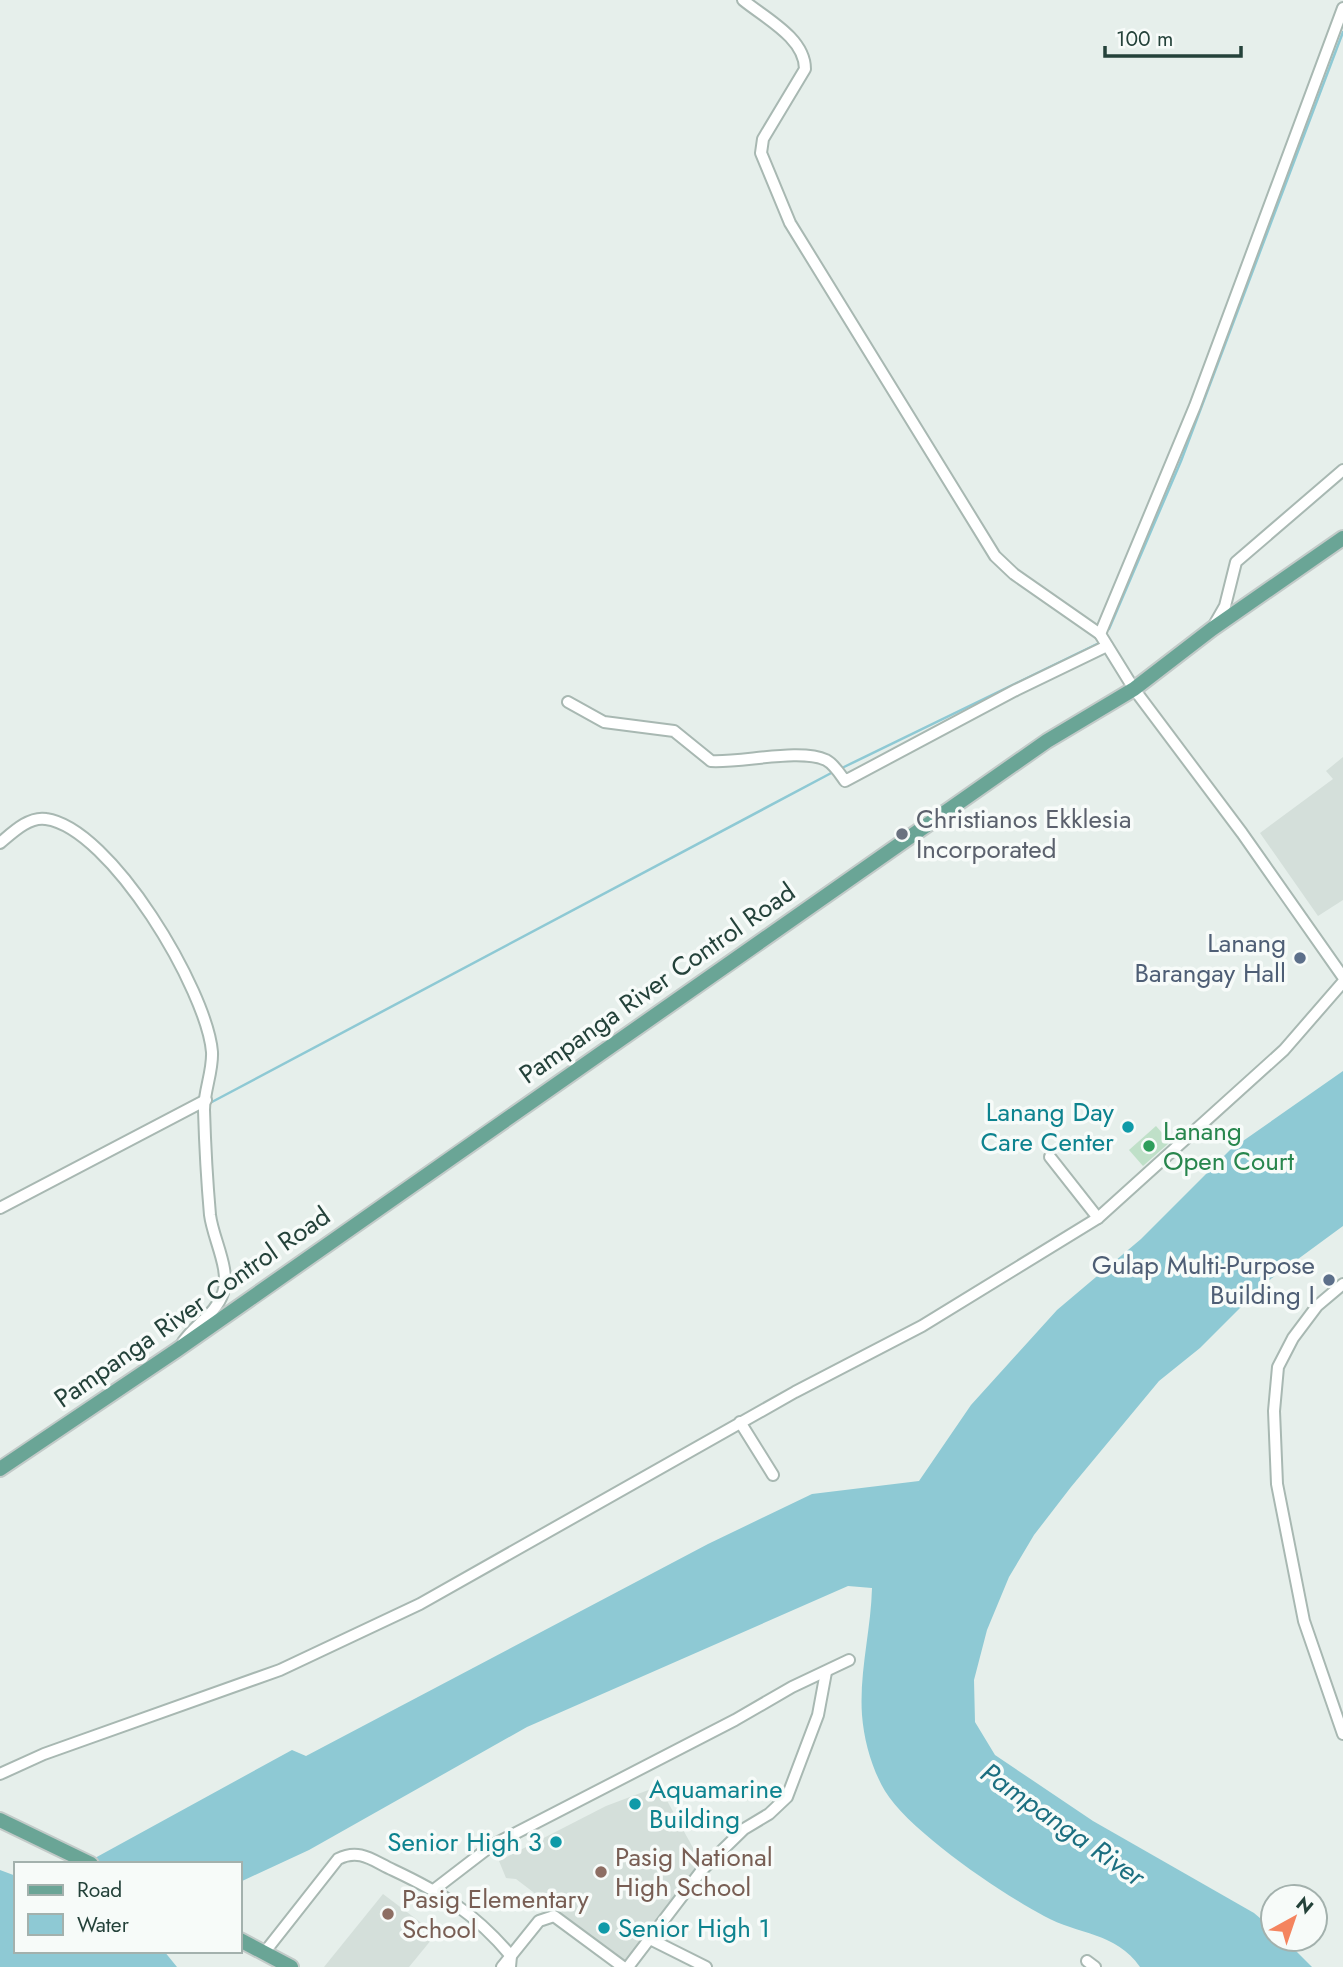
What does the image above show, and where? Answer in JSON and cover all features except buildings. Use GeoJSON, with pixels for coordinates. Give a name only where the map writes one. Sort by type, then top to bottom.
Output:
{"type":"FeatureCollection","features":[{"type":"Feature","properties":{"kind":"main road","name":"Pampanga River Control Road"},"geometry":{"type":"LineString","coordinates":[[0,1469],[177,1350],[1036,748],[1134,689],[1212,629],[1343,538]]}},
{"type":"Feature","properties":{"kind":"main road"},"geometry":{"type":"LineString","coordinates":[[0,1820],[87,1862]]}},
{"type":"Feature","properties":{"kind":"main road"},"geometry":{"type":"LineString","coordinates":[[242,1941],[291,1967]]}},
{"type":"Feature","properties":{"kind":"street"},"geometry":{"type":"LineString","coordinates":[[0,1774],[44,1754],[280,1670],[420,1604],[740,1422],[922,1326],[1098,1218],[1283,1050],[1343,980],[1242,833],[1134,689],[1100,634],[1014,574],[995,556],[790,223],[761,153],[763,139],[805,69],[805,56],[799,45],[743,0]]}},
{"type":"Feature","properties":{"kind":"street"},"geometry":{"type":"LineString","coordinates":[[1100,634],[1195,405],[1343,8]]}},
{"type":"Feature","properties":{"kind":"street"},"geometry":{"type":"LineString","coordinates":[[1212,629],[1225,606],[1236,562],[1343,470]]}},
{"type":"Feature","properties":{"kind":"street"},"geometry":{"type":"LineString","coordinates":[[568,702],[604,722],[674,731],[710,761],[784,756],[823,759],[845,781],[1016,690],[1107,646]]}},
{"type":"Feature","properties":{"kind":"street"},"geometry":{"type":"LineString","coordinates":[[0,843],[22,825],[45,818],[80,834],[126,877],[151,915],[202,1011],[212,1053],[205,1104],[211,1219],[224,1278],[224,1291],[217,1306],[177,1350]]}},
{"type":"Feature","properties":{"kind":"street"},"geometry":{"type":"LineString","coordinates":[[0,1208],[205,1104]]}},
{"type":"Feature","properties":{"kind":"street"},"geometry":{"type":"LineString","coordinates":[[1050,1157],[1098,1218]]}},
{"type":"Feature","properties":{"kind":"street"},"geometry":{"type":"LineString","coordinates":[[1343,1284],[1317,1306],[1293,1338],[1278,1367],[1275,1410],[1277,1484],[1304,1622],[1343,1734]]}},
{"type":"Feature","properties":{"kind":"street"},"geometry":{"type":"LineString","coordinates":[[740,1422],[773,1475]]}},
{"type":"Feature","properties":{"kind":"street"},"geometry":{"type":"LineString","coordinates":[[435,1889],[491,1846],[735,1720],[792,1687],[849,1660]]}},
{"type":"Feature","properties":{"kind":"street"},"geometry":{"type":"LineString","coordinates":[[502,1967],[510,1962],[539,1921],[554,1916],[625,1967],[650,1939],[702,1870],[744,1829],[769,1814],[787,1797],[818,1715],[826,1672]]}},
{"type":"Feature","properties":{"kind":"street"},"geometry":{"type":"LineString","coordinates":[[264,1953],[338,1859],[349,1854],[363,1854],[435,1889],[470,1914],[510,1962]]}},
{"type":"Feature","properties":{"kind":"street"},"geometry":{"type":"LineString","coordinates":[[650,1939],[706,1967]]}},
{"type":"Feature","properties":{"kind":"shaded area"},"geometry":{"type":"Polygon","coordinates":[[[1343,757],[1343,900],[1318,916],[1260,833],[1333,779],[1326,771],[1343,757]]]}},
{"type":"Feature","properties":{"kind":"shaded area","name":"Pasig National High School"},"geometry":{"type":"Polygon","coordinates":[[[659,1786],[703,1866],[626,1963],[516,1879],[506,1878],[499,1861],[606,1806],[659,1786]]]}},
{"type":"Feature","properties":{"kind":"shaded area","name":"Pasig Elementary School"},"geometry":{"type":"Polygon","coordinates":[[[383,1894],[436,1934],[409,1967],[324,1967],[383,1894]]]}},
{"type":"Feature","properties":{"kind":"green space","name":"Lanang Open Court"},"geometry":{"type":"Polygon","coordinates":[[[1156,1126],[1170,1142],[1143,1166],[1129,1150],[1156,1126]]]}},
{"type":"Feature","properties":{"kind":"water","name":"Pampanga River"},"geometry":{"type":"Polygon","coordinates":[[[1343,1071],[1343,1226],[1264,1284],[1200,1348],[1159,1381],[1034,1535],[1009,1577],[987,1630],[974,1680],[975,1722],[995,1755],[1093,1821],[1254,1913],[1259,1917],[1259,1953],[1298,1953],[1312,1967],[1140,1967],[1120,1947],[1108,1940],[1057,1922],[1026,1906],[958,1860],[914,1824],[897,1807],[876,1774],[863,1725],[864,1667],[872,1588],[848,1586],[527,1727],[309,1850],[242,1881],[242,1862],[88,1862],[292,1750],[306,1756],[708,1544],[812,1494],[919,1481],[971,1405],[1057,1310],[1141,1239],[1230,1150],[1343,1071]]]}},
{"type":"Feature","properties":{"kind":"water"},"geometry":{"type":"Polygon","coordinates":[[[0,1870],[14,1875],[14,1953],[166,1953],[177,1967],[0,1967],[0,1870]]]}},
{"type":"Feature","properties":{"kind":"waterway"},"geometry":{"type":"LineString","coordinates":[[1109,629],[1181,461],[1343,32]]}},
{"type":"Feature","properties":{"kind":"waterway"},"geometry":{"type":"LineString","coordinates":[[844,767],[1097,644]]}},
{"type":"Feature","properties":{"kind":"waterway"},"geometry":{"type":"LineString","coordinates":[[210,1103],[835,771]]}},
{"type":"Feature","properties":{"kind":"place","name":"Christianos Ekklesia Incorporated"},"geometry":{"type":"Point","coordinates":[902,834]}},
{"type":"Feature","properties":{"kind":"place","name":"Lanang Barangay Hall"},"geometry":{"type":"Point","coordinates":[1300,958]}},
{"type":"Feature","properties":{"kind":"place","name":"Lanang Day Care Center"},"geometry":{"type":"Point","coordinates":[1128,1127]}},
{"type":"Feature","properties":{"kind":"place","name":"Lanang Open Court"},"geometry":{"type":"Point","coordinates":[1149,1146]}},
{"type":"Feature","properties":{"kind":"place","name":"Gulap Multi-Purpose Building I"},"geometry":{"type":"Point","coordinates":[1329,1280]}},
{"type":"Feature","properties":{"kind":"place","name":"Aquamarine Building"},"geometry":{"type":"Point","coordinates":[635,1804]}},
{"type":"Feature","properties":{"kind":"place","name":"Senior High 3"},"geometry":{"type":"Point","coordinates":[556,1842]}},
{"type":"Feature","properties":{"kind":"place","name":"Pasig National High School"},"geometry":{"type":"Point","coordinates":[601,1872]}},
{"type":"Feature","properties":{"kind":"place","name":"Pasig Elementary School"},"geometry":{"type":"Point","coordinates":[388,1914]}},
{"type":"Feature","properties":{"kind":"place","name":"Senior High 1"},"geometry":{"type":"Point","coordinates":[604,1928]}}]}
